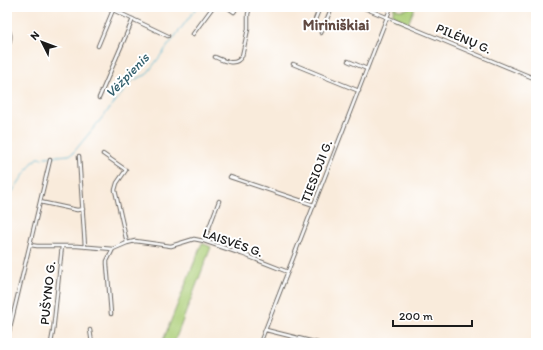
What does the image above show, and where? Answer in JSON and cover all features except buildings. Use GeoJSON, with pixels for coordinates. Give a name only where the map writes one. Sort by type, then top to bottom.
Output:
{"type":"FeatureCollection","features":[{"type":"Feature","properties":{"kind":"street"},"geometry":{"type":"LineString","coordinates":[[107,7],[168,36]]}},
{"type":"Feature","properties":{"kind":"street"},"geometry":{"type":"LineString","coordinates":[[193,34],[214,7]]}},
{"type":"Feature","properties":{"kind":"street"},"geometry":{"type":"LineString","coordinates":[[227,7],[234,12],[237,7]]}},
{"type":"Feature","properties":{"kind":"street"},"geometry":{"type":"LineString","coordinates":[[215,58],[234,63],[240,60],[248,29],[247,19],[250,7]]}},
{"type":"Feature","properties":{"kind":"street"},"geometry":{"type":"LineString","coordinates":[[313,25],[320,7]]}},
{"type":"Feature","properties":{"kind":"street"},"geometry":{"type":"LineString","coordinates":[[321,33],[332,7]]}},
{"type":"Feature","properties":{"kind":"street","name":"PILĖNŲ G."},"geometry":{"type":"LineString","coordinates":[[362,7],[536,79]]}},
{"type":"Feature","properties":{"kind":"street","name":"TIESIOJI G."},"geometry":{"type":"LineString","coordinates":[[260,343],[391,7]]}},
{"type":"Feature","properties":{"kind":"street"},"geometry":{"type":"LineString","coordinates":[[98,46],[113,10]]}},
{"type":"Feature","properties":{"kind":"street"},"geometry":{"type":"LineString","coordinates":[[99,98],[133,19]]}},
{"type":"Feature","properties":{"kind":"street"},"geometry":{"type":"LineString","coordinates":[[7,28],[11,36],[7,51]]}},
{"type":"Feature","properties":{"kind":"street"},"geometry":{"type":"LineString","coordinates":[[348,61],[367,69]]}},
{"type":"Feature","properties":{"kind":"street"},"geometry":{"type":"LineString","coordinates":[[293,64],[359,91]]}},
{"type":"Feature","properties":{"kind":"street"},"geometry":{"type":"LineString","coordinates":[[103,154],[126,170],[117,183],[115,190],[127,242]]}},
{"type":"Feature","properties":{"kind":"street"},"geometry":{"type":"LineString","coordinates":[[80,156],[85,247]]}},
{"type":"Feature","properties":{"kind":"street"},"geometry":{"type":"LineString","coordinates":[[7,340],[50,160]]}},
{"type":"Feature","properties":{"kind":"street"},"geometry":{"type":"LineString","coordinates":[[230,177],[314,205]]}},
{"type":"Feature","properties":{"kind":"street"},"geometry":{"type":"LineString","coordinates":[[204,241],[219,200]]}},
{"type":"Feature","properties":{"kind":"street"},"geometry":{"type":"LineString","coordinates":[[40,202],[77,210],[83,209]]}},
{"type":"Feature","properties":{"kind":"street","name":"LAISVĖS G."},"geometry":{"type":"LineString","coordinates":[[113,249],[127,242],[140,241],[171,246],[191,239],[197,239],[288,272]]}},
{"type":"Feature","properties":{"kind":"street"},"geometry":{"type":"LineString","coordinates":[[30,245],[113,249],[106,264],[111,314]]}},
{"type":"Feature","properties":{"kind":"street","name":"PUŠYNO G."},"geometry":{"type":"LineString","coordinates":[[51,343],[62,246]]}},
{"type":"Feature","properties":{"kind":"street"},"geometry":{"type":"LineString","coordinates":[[90,330],[92,343]]}},
{"type":"Feature","properties":{"kind":"street"},"geometry":{"type":"LineString","coordinates":[[266,330],[318,343]]}},
{"type":"Feature","properties":{"kind":"green space"},"geometry":{"type":"Polygon","coordinates":[[[394,7],[401,10],[415,7],[408,24],[394,17],[394,7]]]}},
{"type":"Feature","properties":{"kind":"green space"},"geometry":{"type":"Polygon","coordinates":[[[202,243],[211,247],[174,343],[162,343],[202,243]]]}},
{"type":"Feature","properties":{"kind":"waterway","name":"Vėžpienis"},"geometry":{"type":"LineString","coordinates":[[45,157],[69,155],[73,153],[133,80],[146,75],[197,7]]}},
{"type":"Feature","properties":{"kind":"waterway","name":"Vėžpienis"},"geometry":{"type":"LineString","coordinates":[[7,207],[10,195],[32,163],[38,158],[42,158]]}},
{"type":"Feature","properties":{"kind":"district","name":"Miriniškiai"},"geometry":{"type":"Point","coordinates":[336,25]}}]}
